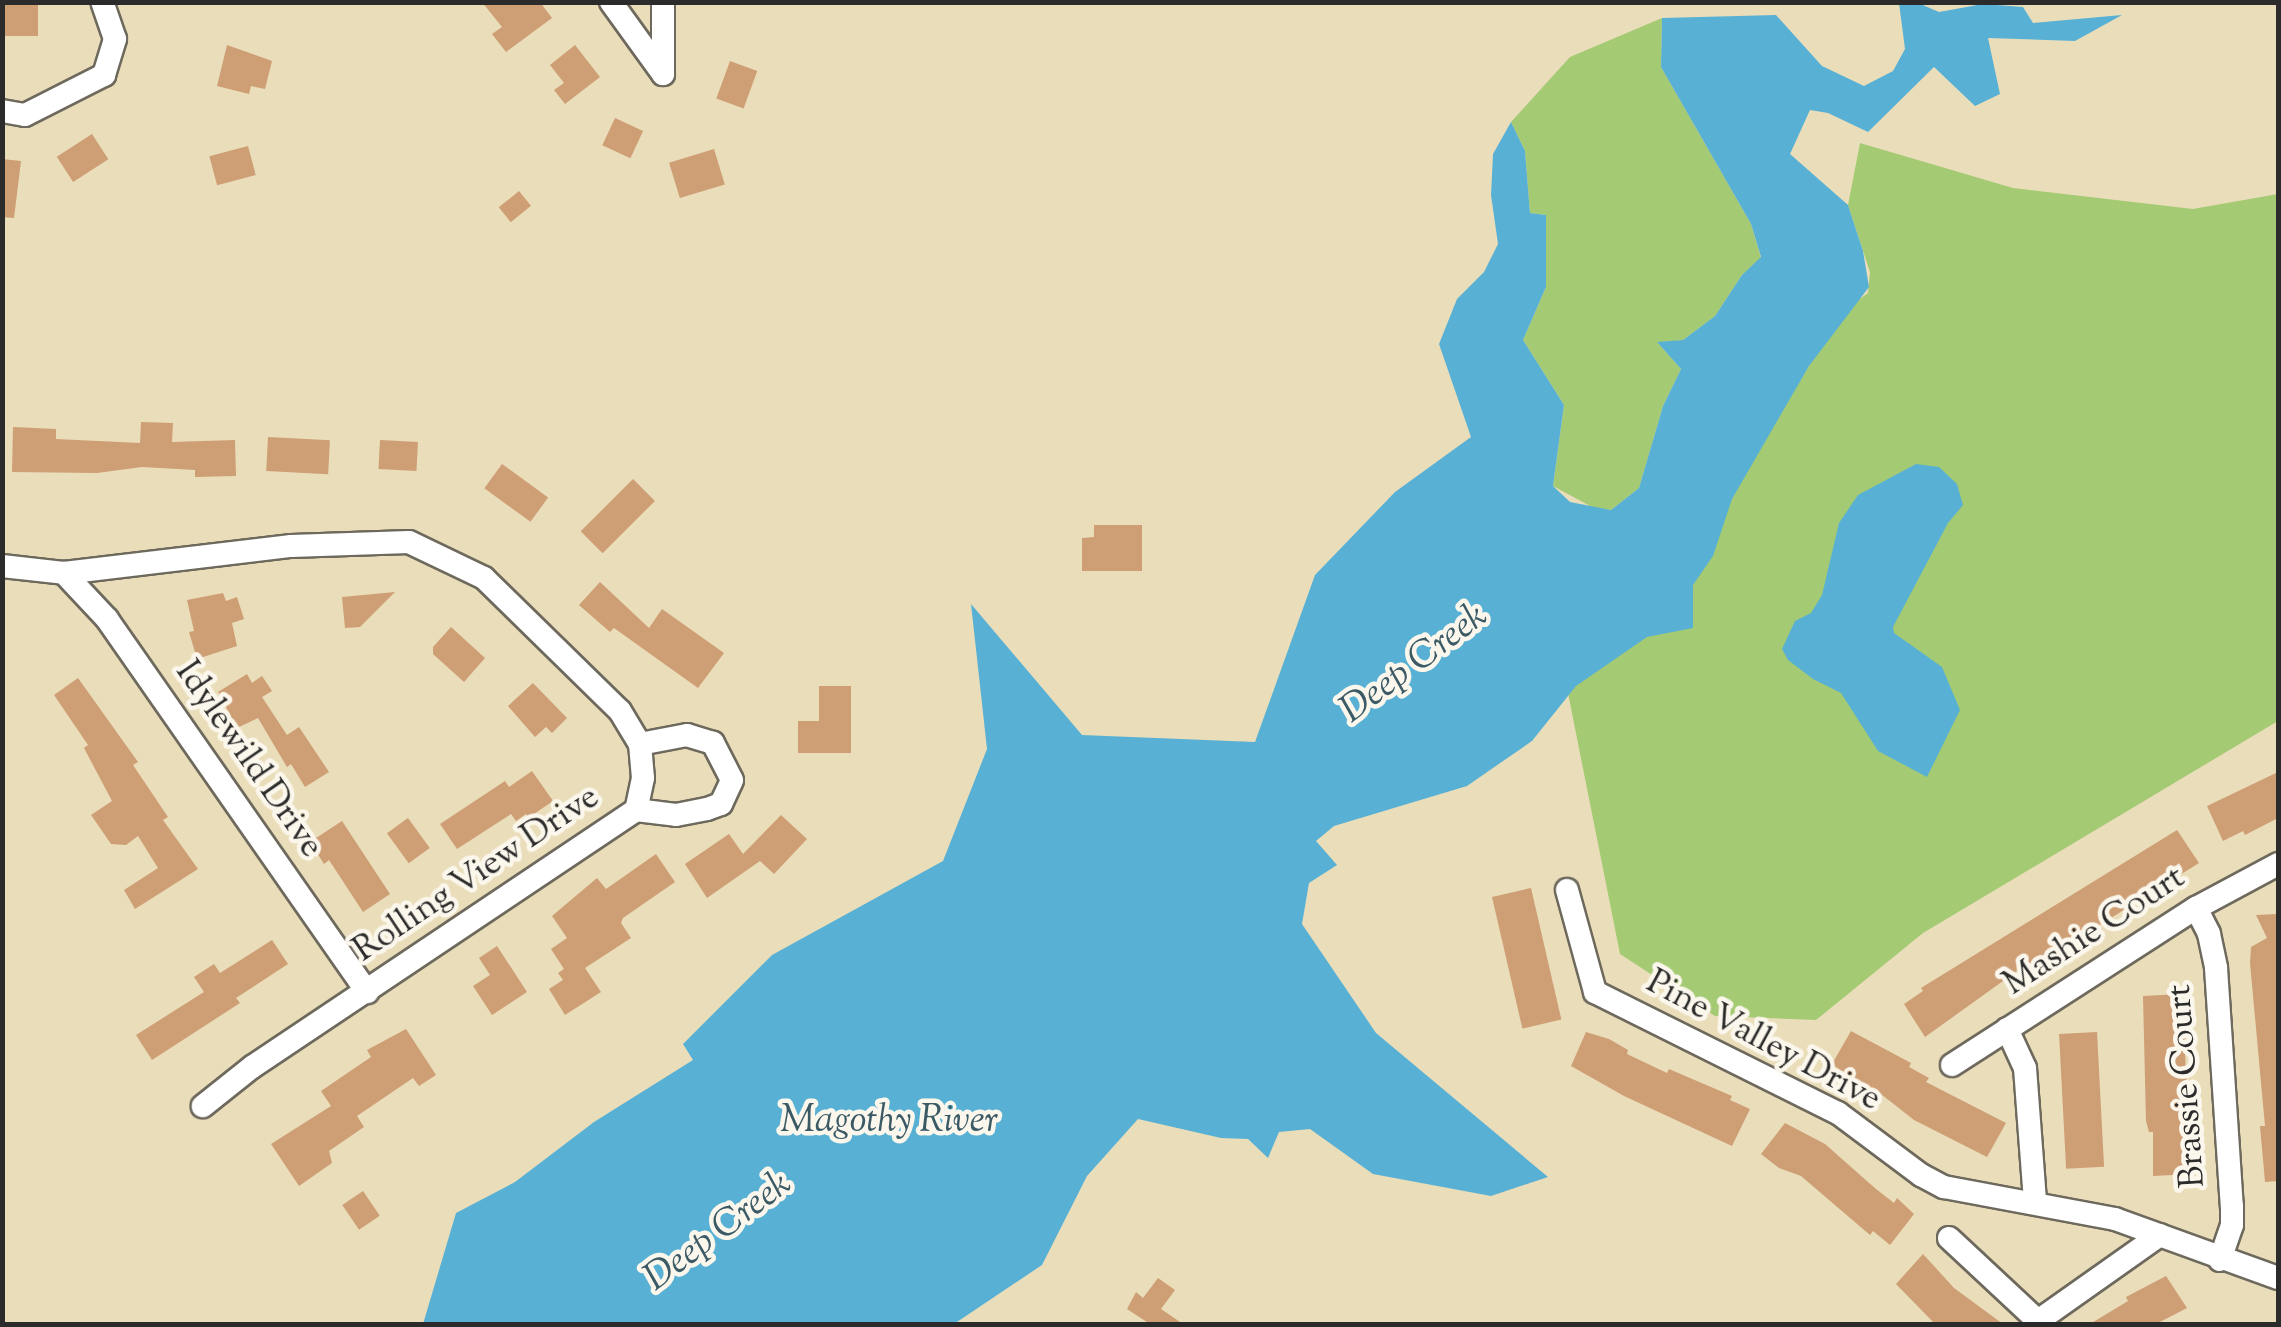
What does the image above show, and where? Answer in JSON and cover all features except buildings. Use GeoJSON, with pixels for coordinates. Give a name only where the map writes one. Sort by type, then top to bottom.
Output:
{"type":"FeatureCollection","features":[{"type":"Feature","properties":{"kind":"street"},"geometry":{"type":"LineString","coordinates":[[2,111],[25,115],[104,75],[115,39],[102,2]]}},
{"type":"Feature","properties":{"kind":"street"},"geometry":{"type":"LineString","coordinates":[[611,2],[663,74],[663,2]]}},
{"type":"Feature","properties":{"kind":"street"},"geometry":{"type":"LineString","coordinates":[[2,566],[64,573],[291,546],[409,542],[484,578],[620,710],[640,744],[687,736],[713,743],[732,780],[721,804],[676,815],[636,810]]}},
{"type":"Feature","properties":{"kind":"street","name":"Idylewild Drive"},"geometry":{"type":"LineString","coordinates":[[64,573],[107,619],[367,992]]}},
{"type":"Feature","properties":{"kind":"street","name":"Rolling View Drive"},"geometry":{"type":"LineString","coordinates":[[203,1106],[252,1067],[636,810],[643,778],[640,744]]}},
{"type":"Feature","properties":{"kind":"street","name":"Mashie Court"},"geometry":{"type":"LineString","coordinates":[[1952,1065],[2196,908],[2278,864]]}},
{"type":"Feature","properties":{"kind":"street","name":"Pine Valley Drive"},"geometry":{"type":"LineString","coordinates":[[1567,890],[1595,992],[1838,1113],[1920,1176],[1944,1187],[2096,1214],[2278,1278]]}},
{"type":"Feature","properties":{"kind":"street","name":"Brassie Court"},"geometry":{"type":"LineString","coordinates":[[2196,908],[2209,934],[2219,1008],[2232,1206],[2232,1225],[2220,1260]]}},
{"type":"Feature","properties":{"kind":"street"},"geometry":{"type":"LineString","coordinates":[[2007,1029],[2024,1068],[2035,1201]]}},
{"type":"Feature","properties":{"kind":"street"},"geometry":{"type":"LineString","coordinates":[[1950,1238],[2038,1321],[2160,1235]]}},
{"type":"Feature","properties":{"kind":"green space"},"geometry":{"type":"Polygon","coordinates":[[[1662,18],[1661,67],[1751,224],[1761,258],[1742,275],[1715,316],[1683,340],[1658,343],[1681,369],[1663,406],[1639,488],[1611,510],[1592,507],[1553,486],[1564,405],[1523,340],[1546,287],[1546,215],[1530,213],[1525,151],[1511,122],[1570,57],[1662,18]]]}},
{"type":"Feature","properties":{"kind":"green space"},"geometry":{"type":"Polygon","coordinates":[[[1860,143],[2013,188],[2193,209],[2278,194],[2278,721],[1923,933],[1816,1020],[1715,1016],[1620,954],[1564,673],[1741,476],[1843,311],[1868,293],[1870,272],[1848,205],[1860,143]]]}},
{"type":"Feature","properties":{"kind":"water","name":"Magothy River"},"geometry":{"type":"Polygon","coordinates":[[[1899,3],[1918,3],[1939,12],[1983,4],[2023,7],[2033,23],[2122,15],[2075,41],[1988,38],[2000,94],[1975,106],[1934,67],[1868,132],[1828,113],[1810,110],[1790,154],[1848,205],[1863,251],[1869,287],[1809,366],[1732,499],[1713,556],[1693,585],[1693,628],[1647,637],[1576,686],[1532,741],[1467,786],[1334,826],[1316,841],[1337,865],[1309,883],[1302,924],[1376,1033],[1548,1177],[1491,1196],[1373,1174],[1310,1129],[1279,1132],[1268,1158],[1248,1139],[1221,1138],[1138,1119],[1087,1176],[1042,1265],[954,1324],[423,1324],[456,1213],[515,1182],[594,1122],[693,1060],[683,1044],[772,955],[943,861],[987,749],[971,604],[1082,735],[1255,742],[1315,575],[1395,492],[1471,437],[1439,344],[1457,299],[1484,272],[1498,244],[1491,195],[1493,154],[1511,122],[1525,151],[1530,213],[1546,215],[1546,287],[1523,340],[1564,405],[1553,486],[1570,502],[1611,510],[1639,488],[1663,406],[1681,369],[1657,342],[1683,340],[1715,316],[1742,275],[1761,257],[1751,224],[1661,67],[1662,18],[1776,15],[1822,66],[1864,86],[1893,71],[1905,49],[1899,3]]]}},
{"type":"Feature","properties":{"kind":"water"},"geometry":{"type":"Polygon","coordinates":[[[1916,464],[1939,467],[1957,484],[1963,505],[1948,523],[1893,627],[1894,633],[1942,667],[1960,710],[1927,777],[1878,751],[1841,693],[1813,679],[1788,660],[1782,649],[1795,621],[1811,613],[1822,595],[1839,523],[1858,495],[1916,464]]]}},
{"type":"Feature","properties":{"kind":"water label","name":"Deep Creek"},"geometry":{"type":"Point","coordinates":[1415,665]}},
{"type":"Feature","properties":{"kind":"water label","name":"Deep Creek"},"geometry":{"type":"Point","coordinates":[719,1233]}}]}
